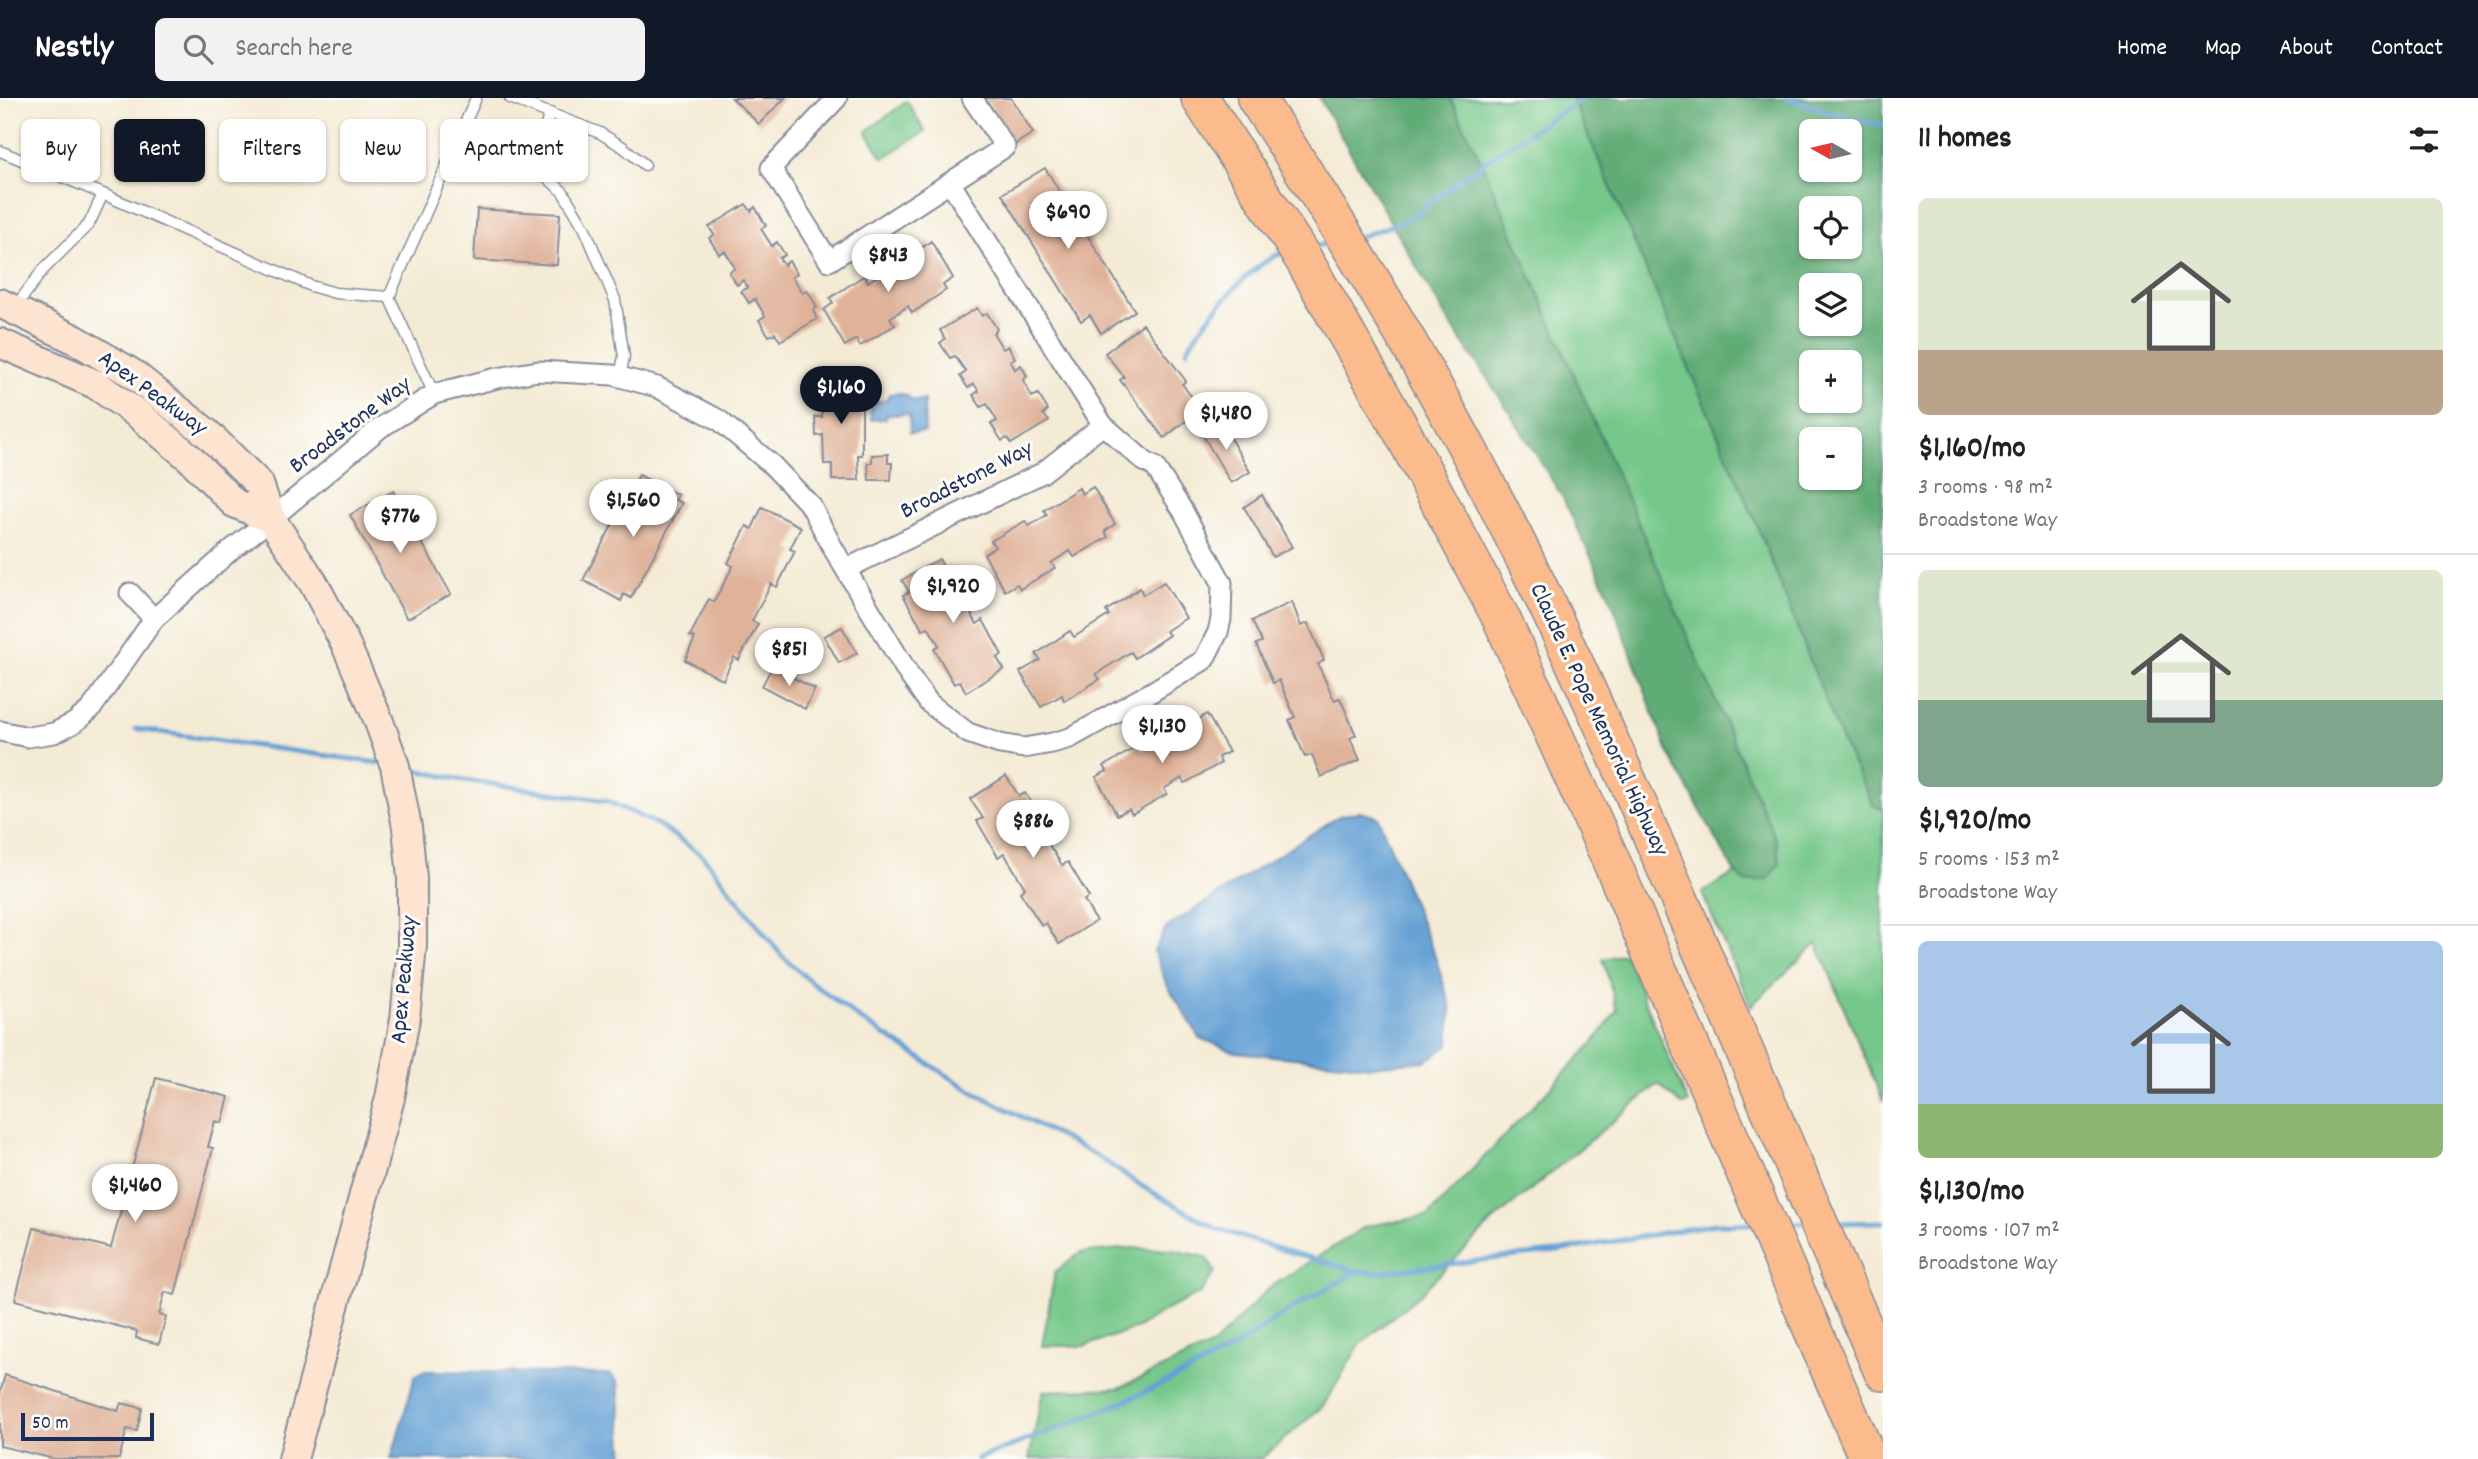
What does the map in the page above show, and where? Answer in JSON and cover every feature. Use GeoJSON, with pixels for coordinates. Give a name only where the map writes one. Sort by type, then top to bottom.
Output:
{"type":"FeatureCollection","features":[{"type":"Feature","properties":{"kind":"highway"},"geometry":{"type":"LineString","coordinates":[[1200,98],[1304,260],[1446,513],[1502,620],[1608,852],[1863,1448]]}},
{"type":"Feature","properties":{"kind":"highway","name":"Claude E. Pope Memorial Highway"},"geometry":{"type":"LineString","coordinates":[[1256,98],[1325,203],[1399,327],[1500,510],[1586,688],[1652,836],[1883,1372]]}},
{"type":"Feature","properties":{"kind":"main road","name":"Apex Peakway"},"geometry":{"type":"LineString","coordinates":[[7,306],[108,359],[177,407],[258,484],[271,519],[314,584],[346,645],[395,766],[407,827],[412,878],[412,946],[407,995],[390,1098],[293,1459]]}},
{"type":"Feature","properties":{"kind":"main road","name":"Apex Peakway"},"geometry":{"type":"LineString","coordinates":[[0,343],[95,384],[139,415],[190,458],[234,503],[271,519]]}},
{"type":"Feature","properties":{"kind":"street"},"geometry":{"type":"LineString","coordinates":[[837,98],[771,168],[829,261],[1006,147],[972,98]]}},
{"type":"Feature","properties":{"kind":"street","name":"Broadstone Way"},"geometry":{"type":"LineString","coordinates":[[0,731],[29,737],[54,733],[74,723],[91,709],[154,619],[230,550],[380,428],[434,394],[538,371],[582,372],[620,377],[657,387],[710,415],[772,465],[811,506],[909,675],[929,703],[968,733],[1000,744],[1024,748],[1052,743],[1070,738],[1139,699],[1204,660],[1222,619],[1222,583],[1183,511],[1155,467],[1144,461],[1103,425],[951,184]]}},
{"type":"Feature","properties":{"kind":"street","name":"Broadstone Way"},"geometry":{"type":"LineString","coordinates":[[846,569],[1042,473],[1103,425]]}},
{"type":"Feature","properties":{"kind":"street"},"geometry":{"type":"LineString","coordinates":[[130,593],[154,619]]}},
{"type":"Feature","properties":{"kind":"lane"},"geometry":{"type":"LineString","coordinates":[[434,394],[389,296],[475,98]]}},
{"type":"Feature","properties":{"kind":"lane"},"geometry":{"type":"LineString","coordinates":[[510,98],[600,133],[624,147],[645,165]]}},
{"type":"Feature","properties":{"kind":"lane"},"geometry":{"type":"LineString","coordinates":[[550,113],[533,164],[562,192],[580,220],[615,300],[624,356],[620,377]]}},
{"type":"Feature","properties":{"kind":"lane"},"geometry":{"type":"LineString","coordinates":[[0,151],[311,286],[335,293],[389,296]]}},
{"type":"Feature","properties":{"kind":"lane"},"geometry":{"type":"LineString","coordinates":[[7,306],[89,224],[103,194]]}},
{"type":"Feature","properties":{"kind":"green space"},"geometry":{"type":"Polygon","coordinates":[[[1319,98],[1450,98],[1480,159],[1776,840],[1780,863],[1768,879],[1746,882],[1735,873],[1667,750],[1610,597],[1563,498],[1445,316],[1319,98]]]}},
{"type":"Feature","properties":{"kind":"green space"},"geometry":{"type":"Polygon","coordinates":[[[1445,98],[1572,98],[1759,530],[1841,739],[1883,808],[1883,1101],[1817,943],[1751,1006],[1702,893],[1735,873],[1746,882],[1445,98]]]}},
{"type":"Feature","properties":{"kind":"green space"},"geometry":{"type":"Polygon","coordinates":[[[1572,98],[1883,98],[1882,809],[1873,805],[1841,739],[1759,530],[1572,98]]]}},
{"type":"Feature","properties":{"kind":"green space"},"geometry":{"type":"Polygon","coordinates":[[[907,101],[925,132],[883,158],[867,133],[868,130],[907,101]]]}},
{"type":"Feature","properties":{"kind":"green space"},"geometry":{"type":"Polygon","coordinates":[[[1625,954],[1688,1103],[1682,1105],[1658,1084],[1494,1220],[1419,1295],[1360,1344],[1324,1405],[1261,1459],[1029,1459],[1043,1391],[1119,1388],[1213,1345],[1269,1288],[1366,1226],[1428,1216],[1595,1041],[1617,1010],[1603,959],[1625,954]]]}},
{"type":"Feature","properties":{"kind":"green space"},"geometry":{"type":"Polygon","coordinates":[[[1130,1248],[1173,1250],[1206,1257],[1215,1272],[1200,1293],[1137,1328],[1085,1346],[1042,1346],[1055,1272],[1080,1253],[1130,1248]]]}},
{"type":"Feature","properties":{"kind":"water"},"geometry":{"type":"Polygon","coordinates":[[[890,394],[907,395],[911,400],[924,400],[925,432],[910,433],[909,414],[886,415],[886,419],[871,420],[870,401],[884,401],[890,394]]]}},
{"type":"Feature","properties":{"kind":"water"},"geometry":{"type":"Polygon","coordinates":[[[1359,812],[1378,817],[1436,959],[1451,1008],[1449,1045],[1426,1061],[1371,1066],[1235,1052],[1200,1038],[1166,983],[1154,951],[1166,928],[1339,816],[1359,812]]]}},
{"type":"Feature","properties":{"kind":"water"},"geometry":{"type":"Polygon","coordinates":[[[424,1371],[610,1374],[618,1382],[624,1459],[391,1459],[415,1376],[424,1371]]]}},
{"type":"Feature","properties":{"kind":"building"},"geometry":{"type":"Polygon","coordinates":[[[732,98],[785,98],[759,124],[732,98]]]}},
{"type":"Feature","properties":{"kind":"building"},"geometry":{"type":"Polygon","coordinates":[[[985,98],[1011,98],[1033,133],[1014,145],[985,98]]]}},
{"type":"Feature","properties":{"kind":"building"},"geometry":{"type":"Polygon","coordinates":[[[1045,168],[1135,311],[1101,333],[1090,315],[1081,321],[1002,194],[1045,168]]]}},
{"type":"Feature","properties":{"kind":"building"},"geometry":{"type":"Polygon","coordinates":[[[746,204],[751,211],[755,207],[766,226],[761,229],[772,246],[777,242],[785,255],[779,258],[784,265],[789,261],[797,274],[792,277],[803,293],[807,290],[817,307],[813,310],[817,319],[780,341],[775,333],[769,336],[759,320],[765,316],[755,299],[749,303],[741,291],[748,288],[743,280],[737,285],[729,272],[735,268],[725,251],[719,254],[709,238],[714,235],[709,227],[746,204]]]}},
{"type":"Feature","properties":{"kind":"building"},"geometry":{"type":"Polygon","coordinates":[[[477,209],[560,214],[557,265],[474,260],[477,209]]]}},
{"type":"Feature","properties":{"kind":"building"},"geometry":{"type":"Polygon","coordinates":[[[931,241],[953,278],[943,285],[946,290],[912,313],[908,306],[890,318],[895,325],[860,346],[856,339],[845,346],[824,310],[833,303],[830,298],[865,275],[868,282],[886,270],[882,264],[917,244],[920,249],[931,241]]]}},
{"type":"Feature","properties":{"kind":"building"},"geometry":{"type":"Polygon","coordinates":[[[977,308],[982,316],[987,313],[997,329],[993,333],[1003,349],[1008,346],[1015,358],[1010,361],[1015,369],[1021,365],[1027,376],[1023,380],[1032,397],[1038,394],[1048,410],[1043,414],[1049,421],[1011,444],[1007,438],[1002,441],[991,424],[997,421],[987,404],[981,407],[973,395],[979,391],[974,384],[968,388],[960,376],[966,372],[955,356],[950,358],[940,343],[945,339],[940,330],[977,308]]]}},
{"type":"Feature","properties":{"kind":"building"},"geometry":{"type":"Polygon","coordinates":[[[1143,324],[1186,381],[1182,384],[1201,409],[1164,438],[1120,380],[1124,377],[1105,353],[1143,324]]]}},
{"type":"Feature","properties":{"kind":"building"},"geometry":{"type":"Polygon","coordinates":[[[857,377],[857,390],[862,389],[862,455],[858,455],[859,480],[832,480],[832,464],[824,464],[823,435],[816,436],[815,417],[822,417],[821,378],[857,377]]]}},
{"type":"Feature","properties":{"kind":"building"},"geometry":{"type":"Polygon","coordinates":[[[1220,421],[1250,472],[1231,483],[1201,432],[1220,421]]]}},
{"type":"Feature","properties":{"kind":"building"},"geometry":{"type":"Polygon","coordinates":[[[888,454],[888,463],[892,463],[891,480],[869,480],[868,463],[872,463],[872,455],[888,454]]]}},
{"type":"Feature","properties":{"kind":"building"},"geometry":{"type":"Polygon","coordinates":[[[639,475],[678,495],[675,500],[682,503],[631,598],[624,594],[621,601],[583,580],[639,475]]]}},
{"type":"Feature","properties":{"kind":"building"},"geometry":{"type":"Polygon","coordinates":[[[1093,487],[1115,524],[1105,531],[1108,537],[1074,557],[1070,551],[1051,563],[1055,568],[1020,589],[1017,584],[1005,591],[984,554],[995,547],[991,541],[1025,521],[1029,526],[1047,515],[1044,510],[1079,488],[1082,494],[1093,487]]]}},
{"type":"Feature","properties":{"kind":"building"},"geometry":{"type":"Polygon","coordinates":[[[393,491],[451,594],[407,619],[350,515],[393,491]]]}},
{"type":"Feature","properties":{"kind":"building"},"geometry":{"type":"Polygon","coordinates":[[[1262,495],[1292,547],[1273,557],[1244,507],[1262,495]]]}},
{"type":"Feature","properties":{"kind":"building"},"geometry":{"type":"Polygon","coordinates":[[[762,507],[801,527],[790,549],[795,551],[777,587],[771,584],[752,621],[758,624],[739,660],[734,657],[723,680],[685,660],[695,638],[690,636],[709,599],[714,602],[733,566],[728,563],[747,526],[752,529],[762,507]]]}},
{"type":"Feature","properties":{"kind":"building"},"geometry":{"type":"Polygon","coordinates":[[[939,559],[945,570],[950,566],[971,602],[966,605],[977,624],[983,620],[1002,655],[997,658],[1004,669],[966,692],[960,681],[954,684],[934,649],[939,645],[928,627],[923,630],[903,595],[909,592],[902,580],[939,559]]]}},
{"type":"Feature","properties":{"kind":"building"},"geometry":{"type":"Polygon","coordinates":[[[1164,582],[1186,618],[1166,631],[1169,635],[1135,658],[1131,652],[1096,674],[1100,679],[1064,701],[1062,695],[1041,707],[1020,672],[1040,660],[1036,654],[1070,631],[1074,637],[1109,615],[1106,611],[1140,588],[1143,595],[1164,582]]]}},
{"type":"Feature","properties":{"kind":"building"},"geometry":{"type":"Polygon","coordinates":[[[1292,602],[1301,626],[1308,623],[1324,660],[1318,664],[1334,700],[1340,698],[1356,735],[1350,738],[1360,760],[1321,777],[1312,755],[1305,757],[1289,720],[1295,717],[1279,680],[1273,683],[1256,644],[1262,642],[1252,621],[1292,602]]]}},
{"type":"Feature","properties":{"kind":"building"},"geometry":{"type":"Polygon","coordinates":[[[842,627],[857,653],[839,663],[824,636],[842,627]]]}},
{"type":"Feature","properties":{"kind":"building"},"geometry":{"type":"Polygon","coordinates":[[[772,667],[815,689],[805,709],[762,686],[772,667]]]}},
{"type":"Feature","properties":{"kind":"building"},"geometry":{"type":"Polygon","coordinates":[[[1207,714],[1229,752],[1218,757],[1221,763],[1185,783],[1182,778],[1164,789],[1167,794],[1132,814],[1129,809],[1117,815],[1096,777],[1107,771],[1104,766],[1140,745],[1142,751],[1160,741],[1158,735],[1193,715],[1196,721],[1207,714]]]}},
{"type":"Feature","properties":{"kind":"building"},"geometry":{"type":"Polygon","coordinates":[[[1006,776],[1019,796],[1025,793],[1046,827],[1040,831],[1062,865],[1068,862],[1089,897],[1084,900],[1096,921],[1059,944],[1046,923],[1042,926],[1020,892],[1025,888],[1004,853],[998,857],[977,821],[983,818],[970,799],[1006,776]]]}},
{"type":"Feature","properties":{"kind":"building"},"geometry":{"type":"Polygon","coordinates":[[[156,1078],[229,1097],[222,1123],[215,1121],[208,1147],[213,1148],[175,1295],[165,1292],[159,1315],[166,1317],[159,1344],[136,1338],[137,1331],[15,1300],[34,1228],[111,1248],[156,1078]]]}},
{"type":"Feature","properties":{"kind":"building"},"geometry":{"type":"Polygon","coordinates":[[[5,1375],[118,1411],[121,1403],[142,1408],[137,1431],[127,1429],[119,1459],[55,1459],[0,1446],[0,1393],[5,1375]]]}},
{"type":"Feature","properties":{"kind":"waterway"},"geometry":{"type":"LineString","coordinates":[[1359,237],[1407,220],[1484,162],[1583,98]]}},
{"type":"Feature","properties":{"kind":"waterway"},"geometry":{"type":"LineString","coordinates":[[1787,98],[1849,118],[1883,125]]}},
{"type":"Feature","properties":{"kind":"waterway"},"geometry":{"type":"LineString","coordinates":[[1311,247],[1332,243]]}},
{"type":"Feature","properties":{"kind":"waterway"},"geometry":{"type":"LineString","coordinates":[[1187,350],[1216,309],[1244,279],[1258,267],[1284,253]]}},
{"type":"Feature","properties":{"kind":"waterway"},"geometry":{"type":"LineString","coordinates":[[136,729],[386,764]]}},
{"type":"Feature","properties":{"kind":"waterway"},"geometry":{"type":"LineString","coordinates":[[406,768],[458,779],[607,801],[659,825],[703,856],[782,956],[860,1019],[972,1091],[1097,1156],[1140,1185],[1215,1228],[1356,1271],[1374,1273],[1552,1252],[1715,1224],[1752,1224]]}},
{"type":"Feature","properties":{"kind":"waterway"},"geometry":{"type":"LineString","coordinates":[[1832,1223],[1883,1222]]}},
{"type":"Feature","properties":{"kind":"waterway"},"geometry":{"type":"LineString","coordinates":[[1783,1223],[1804,1223]]}},
{"type":"Feature","properties":{"kind":"waterway"},"geometry":{"type":"LineString","coordinates":[[977,1459],[1077,1421],[1175,1378],[1238,1345],[1291,1309],[1356,1271]]}}]}
